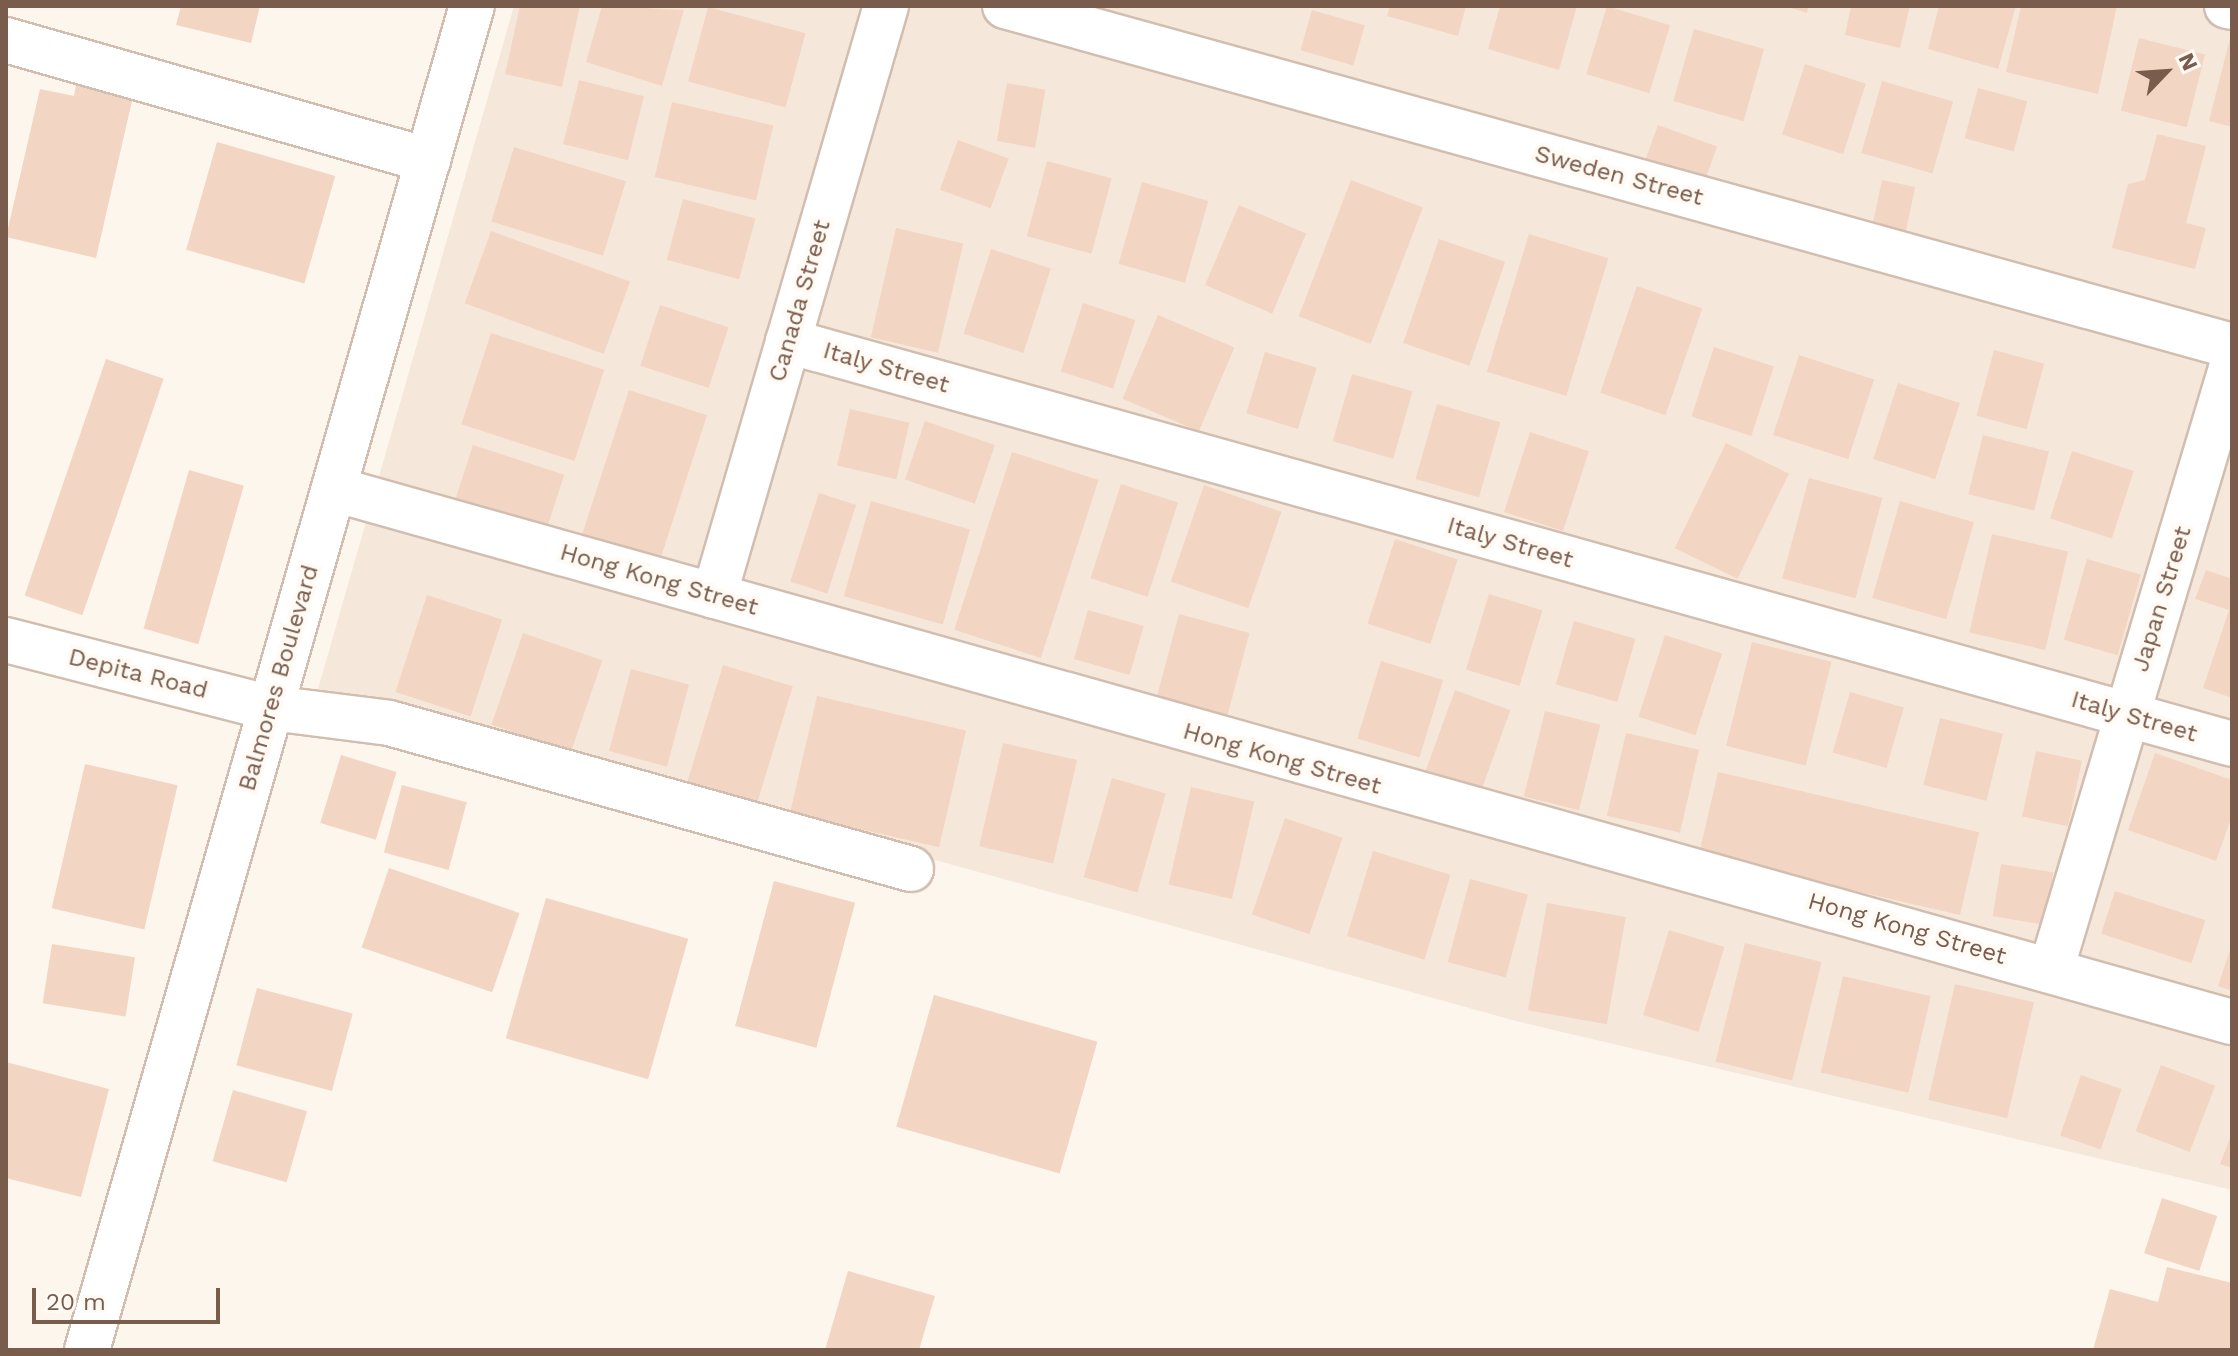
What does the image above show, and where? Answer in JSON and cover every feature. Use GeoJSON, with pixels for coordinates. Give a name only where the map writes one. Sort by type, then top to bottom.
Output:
{"type":"FeatureCollection","features":[{"type":"Feature","properties":{"kind":"street","name":"Balmores Boulevard"},"geometry":{"type":"LineString","coordinates":[[87,1350],[472,6]]}},
{"type":"Feature","properties":{"kind":"street","name":"Canada Street"},"geometry":{"type":"LineString","coordinates":[[714,596],[886,6]]}},
{"type":"Feature","properties":{"kind":"street","name":"Sweden Street"},"geometry":{"type":"LineString","coordinates":[[1005,6],[2232,346]]}},
{"type":"Feature","properties":{"kind":"street"},"geometry":{"type":"LineString","coordinates":[[6,40],[428,160]]}},
{"type":"Feature","properties":{"kind":"street","name":"Italy Street"},"geometry":{"type":"LineString","coordinates":[[788,341],[2232,744]]}},
{"type":"Feature","properties":{"kind":"street","name":"Japan Street"},"geometry":{"type":"LineString","coordinates":[[2051,970],[2232,365]]}},
{"type":"Feature","properties":{"kind":"street","name":"Hong Kong Street"},"geometry":{"type":"LineString","coordinates":[[334,489],[2232,1022]]}},
{"type":"Feature","properties":{"kind":"street","name":"Depita Road"},"geometry":{"type":"LineString","coordinates":[[6,640],[271,708],[389,723],[911,869]]}},
{"type":"Feature","properties":{"kind":"shaded area"},"geometry":{"type":"Polygon","coordinates":[[[514,6],[2232,6],[2232,1190],[1516,1021],[318,689],[514,6]]]}},
{"type":"Feature","properties":{"kind":"building"},"geometry":{"type":"Polygon","coordinates":[[[181,6],[260,6],[251,43],[176,25],[181,6]]]}},
{"type":"Feature","properties":{"kind":"building"},"geometry":{"type":"Polygon","coordinates":[[[520,6],[580,6],[562,87],[505,74],[520,6]]]}},
{"type":"Feature","properties":{"kind":"building"},"geometry":{"type":"Polygon","coordinates":[[[602,6],[684,10],[662,86],[586,62],[602,6]]]}},
{"type":"Feature","properties":{"kind":"building"},"geometry":{"type":"Polygon","coordinates":[[[1390,6],[1466,6],[1458,36],[1387,16],[1390,6]]]}},
{"type":"Feature","properties":{"kind":"building"},"geometry":{"type":"Polygon","coordinates":[[[1500,6],[1577,6],[1559,70],[1488,49],[1500,6]]]}},
{"type":"Feature","properties":{"kind":"building"},"geometry":{"type":"Polygon","coordinates":[[[1607,6],[1670,25],[1649,93],[1586,74],[1607,6]]]}},
{"type":"Feature","properties":{"kind":"building"},"geometry":{"type":"Polygon","coordinates":[[[1784,6],[1809,6],[1807,13],[1784,6]]]}},
{"type":"Feature","properties":{"kind":"building"},"geometry":{"type":"Polygon","coordinates":[[[1851,6],[1910,6],[1900,48],[1845,35],[1851,6]]]}},
{"type":"Feature","properties":{"kind":"building"},"geometry":{"type":"Polygon","coordinates":[[[1939,6],[2016,6],[1998,69],[1928,49],[1939,6]]]}},
{"type":"Feature","properties":{"kind":"building"},"geometry":{"type":"Polygon","coordinates":[[[2021,6],[2117,6],[2098,94],[2006,72],[2021,6]]]}},
{"type":"Feature","properties":{"kind":"building"},"geometry":{"type":"Polygon","coordinates":[[[708,7],[806,33],[786,108],[688,81],[708,7]]]}},
{"type":"Feature","properties":{"kind":"building"},"geometry":{"type":"Polygon","coordinates":[[[1312,10],[1365,25],[1353,66],[1300,50],[1312,10]]]}},
{"type":"Feature","properties":{"kind":"building"},"geometry":{"type":"Polygon","coordinates":[[[1694,29],[1764,49],[1743,121],[1673,101],[1694,29]]]}},
{"type":"Feature","properties":{"kind":"building"},"geometry":{"type":"Polygon","coordinates":[[[2232,30],[2232,127],[2209,121],[2232,30]]]}},
{"type":"Feature","properties":{"kind":"building"},"geometry":{"type":"Polygon","coordinates":[[[2139,38],[2205,54],[2187,127],[2121,111],[2139,38]]]}},
{"type":"Feature","properties":{"kind":"building"},"geometry":{"type":"Polygon","coordinates":[[[1805,64],[1866,84],[1843,154],[1782,134],[1805,64]]]}},
{"type":"Feature","properties":{"kind":"building"},"geometry":{"type":"Polygon","coordinates":[[[78,74],[135,88],[96,258],[6,237],[40,89],[74,96],[78,74]]]}},
{"type":"Feature","properties":{"kind":"building"},"geometry":{"type":"Polygon","coordinates":[[[579,80],[644,96],[628,160],[563,144],[579,80]]]}},
{"type":"Feature","properties":{"kind":"building"},"geometry":{"type":"Polygon","coordinates":[[[1882,81],[1953,101],[1932,173],[1861,153],[1882,81]]]}},
{"type":"Feature","properties":{"kind":"building"},"geometry":{"type":"Polygon","coordinates":[[[1007,83],[1045,90],[1035,148],[997,141],[1007,83]]]}},
{"type":"Feature","properties":{"kind":"building"},"geometry":{"type":"Polygon","coordinates":[[[1978,88],[2027,101],[2014,151],[1965,138],[1978,88]]]}},
{"type":"Feature","properties":{"kind":"building"},"geometry":{"type":"Polygon","coordinates":[[[672,102],[773,125],[756,200],[655,177],[672,102]]]}},
{"type":"Feature","properties":{"kind":"building"},"geometry":{"type":"Polygon","coordinates":[[[1658,125],[1717,147],[1701,190],[1642,168],[1658,125]]]}},
{"type":"Feature","properties":{"kind":"building"},"geometry":{"type":"Polygon","coordinates":[[[2157,134],[2206,146],[2186,223],[2206,228],[2195,269],[2112,248],[2128,184],[2145,180],[2157,134]]]}},
{"type":"Feature","properties":{"kind":"building"},"geometry":{"type":"Polygon","coordinates":[[[958,140],[1009,158],[991,208],[940,190],[958,140]]]}},
{"type":"Feature","properties":{"kind":"building"},"geometry":{"type":"Polygon","coordinates":[[[217,142],[335,176],[304,284],[186,250],[217,142]]]}},
{"type":"Feature","properties":{"kind":"building"},"geometry":{"type":"Polygon","coordinates":[[[514,147],[626,181],[603,256],[491,222],[514,147]]]}},
{"type":"Feature","properties":{"kind":"building"},"geometry":{"type":"Polygon","coordinates":[[[1047,161],[1112,178],[1092,254],[1027,236],[1047,161]]]}},
{"type":"Feature","properties":{"kind":"building"},"geometry":{"type":"Polygon","coordinates":[[[1351,180],[1423,208],[1371,344],[1299,316],[1351,180]]]}},
{"type":"Feature","properties":{"kind":"building"},"geometry":{"type":"Polygon","coordinates":[[[1882,180],[1915,187],[1903,244],[1870,237],[1882,180]]]}},
{"type":"Feature","properties":{"kind":"building"},"geometry":{"type":"Polygon","coordinates":[[[1142,182],[1208,201],[1185,283],[1119,264],[1142,182]]]}},
{"type":"Feature","properties":{"kind":"building"},"geometry":{"type":"Polygon","coordinates":[[[683,199],[755,218],[739,279],[667,260],[683,199]]]}},
{"type":"Feature","properties":{"kind":"building"},"geometry":{"type":"Polygon","coordinates":[[[1239,205],[1306,234],[1272,314],[1205,285],[1239,205]]]}},
{"type":"Feature","properties":{"kind":"building"},"geometry":{"type":"Polygon","coordinates":[[[896,228],[963,244],[938,353],[871,337],[896,228]]]}},
{"type":"Feature","properties":{"kind":"building"},"geometry":{"type":"Polygon","coordinates":[[[491,231],[630,282],[604,354],[465,303],[491,231]]]}},
{"type":"Feature","properties":{"kind":"building"},"geometry":{"type":"Polygon","coordinates":[[[1529,234],[1608,258],[1566,396],[1487,372],[1529,234]]]}},
{"type":"Feature","properties":{"kind":"building"},"geometry":{"type":"Polygon","coordinates":[[[1439,239],[1505,262],[1469,366],[1403,343],[1439,239]]]}},
{"type":"Feature","properties":{"kind":"building"},"geometry":{"type":"Polygon","coordinates":[[[991,249],[1051,268],[1023,353],[963,334],[991,249]]]}},
{"type":"Feature","properties":{"kind":"building"},"geometry":{"type":"Polygon","coordinates":[[[1637,286],[1702,308],[1665,415],[1600,393],[1637,286]]]}},
{"type":"Feature","properties":{"kind":"building"},"geometry":{"type":"Polygon","coordinates":[[[1083,303],[1135,320],[1113,388],[1061,371],[1083,303]]]}},
{"type":"Feature","properties":{"kind":"building"},"geometry":{"type":"Polygon","coordinates":[[[660,305],[728,327],[709,388],[640,366],[660,305]]]}},
{"type":"Feature","properties":{"kind":"building"},"geometry":{"type":"Polygon","coordinates":[[[1158,315],[1234,347],[1199,431],[1122,399],[1158,315]]]}},
{"type":"Feature","properties":{"kind":"building"},"geometry":{"type":"Polygon","coordinates":[[[491,333],[604,370],[575,461],[461,424],[491,333]]]}},
{"type":"Feature","properties":{"kind":"building"},"geometry":{"type":"Polygon","coordinates":[[[1714,347],[1774,366],[1751,436],[1691,416],[1714,347]]]}},
{"type":"Feature","properties":{"kind":"building"},"geometry":{"type":"Polygon","coordinates":[[[1994,350],[2044,363],[2027,429],[1976,416],[1994,350]]]}},
{"type":"Feature","properties":{"kind":"building"},"geometry":{"type":"Polygon","coordinates":[[[1265,352],[1317,368],[1298,429],[1246,413],[1265,352]]]}},
{"type":"Feature","properties":{"kind":"building"},"geometry":{"type":"Polygon","coordinates":[[[1799,355],[1874,379],[1848,459],[1773,435],[1799,355]]]}},
{"type":"Feature","properties":{"kind":"building"},"geometry":{"type":"Polygon","coordinates":[[[106,359],[164,379],[82,615],[25,595],[106,359]]]}},
{"type":"Feature","properties":{"kind":"building"},"geometry":{"type":"Polygon","coordinates":[[[1352,374],[1413,391],[1393,459],[1333,441],[1352,374]]]}},
{"type":"Feature","properties":{"kind":"building"},"geometry":{"type":"Polygon","coordinates":[[[1898,383],[1960,403],[1935,479],[1873,459],[1898,383]]]}},
{"type":"Feature","properties":{"kind":"building"},"geometry":{"type":"Polygon","coordinates":[[[629,390],[707,415],[658,565],[580,539],[629,390]]]}},
{"type":"Feature","properties":{"kind":"building"},"geometry":{"type":"Polygon","coordinates":[[[1437,404],[1500,422],[1479,497],[1416,479],[1437,404]]]}},
{"type":"Feature","properties":{"kind":"building"},"geometry":{"type":"Polygon","coordinates":[[[850,409],[909,423],[896,479],[837,466],[850,409]]]}},
{"type":"Feature","properties":{"kind":"building"},"geometry":{"type":"Polygon","coordinates":[[[925,421],[995,445],[975,504],[905,480],[925,421]]]}},
{"type":"Feature","properties":{"kind":"building"},"geometry":{"type":"Polygon","coordinates":[[[1530,432],[1589,451],[1563,531],[1504,512],[1530,432]]]}},
{"type":"Feature","properties":{"kind":"building"},"geometry":{"type":"Polygon","coordinates":[[[1983,435],[2049,451],[2034,511],[1968,494],[1983,435]]]}},
{"type":"Feature","properties":{"kind":"building"},"geometry":{"type":"Polygon","coordinates":[[[1726,443],[1789,474],[1738,579],[1675,548],[1726,443]]]}},
{"type":"Feature","properties":{"kind":"building"},"geometry":{"type":"Polygon","coordinates":[[[473,445],[564,475],[544,537],[453,508],[473,445]]]}},
{"type":"Feature","properties":{"kind":"building"},"geometry":{"type":"Polygon","coordinates":[[[2072,451],[2134,471],[2112,539],[2050,519],[2072,451]]]}},
{"type":"Feature","properties":{"kind":"building"},"geometry":{"type":"Polygon","coordinates":[[[1012,452],[1099,480],[1041,658],[954,630],[1012,452]]]}},
{"type":"Feature","properties":{"kind":"building"},"geometry":{"type":"Polygon","coordinates":[[[189,470],[244,486],[198,644],[144,629],[189,470]]]}},
{"type":"Feature","properties":{"kind":"building"},"geometry":{"type":"Polygon","coordinates":[[[1809,478],[1882,498],[1855,598],[1782,578],[1809,478]]]}},
{"type":"Feature","properties":{"kind":"building"},"geometry":{"type":"Polygon","coordinates":[[[1121,484],[1178,503],[1147,597],[1090,578],[1121,484]]]}},
{"type":"Feature","properties":{"kind":"building"},"geometry":{"type":"Polygon","coordinates":[[[1204,485],[1282,512],[1248,608],[1171,581],[1204,485]]]}},
{"type":"Feature","properties":{"kind":"building"},"geometry":{"type":"Polygon","coordinates":[[[819,493],[856,505],[827,593],[790,581],[819,493]]]}},
{"type":"Feature","properties":{"kind":"building"},"geometry":{"type":"Polygon","coordinates":[[[871,501],[970,529],[943,625],[844,596],[871,501]]]}},
{"type":"Feature","properties":{"kind":"building"},"geometry":{"type":"Polygon","coordinates":[[[1900,501],[1974,522],[1946,619],[1872,598],[1900,501]]]}},
{"type":"Feature","properties":{"kind":"building"},"geometry":{"type":"Polygon","coordinates":[[[1992,534],[2068,552],[2045,650],[1969,632],[1992,534]]]}},
{"type":"Feature","properties":{"kind":"building"},"geometry":{"type":"Polygon","coordinates":[[[1395,539],[1458,559],[1430,644],[1367,624],[1395,539]]]}},
{"type":"Feature","properties":{"kind":"building"},"geometry":{"type":"Polygon","coordinates":[[[2087,559],[2141,574],[2118,655],[2064,640],[2087,559]]]}},
{"type":"Feature","properties":{"kind":"building"},"geometry":{"type":"Polygon","coordinates":[[[2206,570],[2232,579],[2232,698],[2203,688],[2229,610],[2195,599],[2206,570]]]}},
{"type":"Feature","properties":{"kind":"building"},"geometry":{"type":"Polygon","coordinates":[[[1489,594],[1543,610],[1519,686],[1466,670],[1489,594]]]}},
{"type":"Feature","properties":{"kind":"building"},"geometry":{"type":"Polygon","coordinates":[[[427,595],[502,619],[471,716],[395,692],[427,595]]]}},
{"type":"Feature","properties":{"kind":"building"},"geometry":{"type":"Polygon","coordinates":[[[1088,610],[1144,626],[1130,675],[1074,659],[1088,610]]]}},
{"type":"Feature","properties":{"kind":"building"},"geometry":{"type":"Polygon","coordinates":[[[1179,614],[1250,633],[1226,719],[1156,700],[1179,614]]]}},
{"type":"Feature","properties":{"kind":"building"},"geometry":{"type":"Polygon","coordinates":[[[1574,621],[1636,639],[1617,702],[1556,684],[1574,621]]]}},
{"type":"Feature","properties":{"kind":"building"},"geometry":{"type":"Polygon","coordinates":[[[523,633],[602,660],[571,752],[491,725],[523,633]]]}},
{"type":"Feature","properties":{"kind":"building"},"geometry":{"type":"Polygon","coordinates":[[[1665,635],[1722,654],[1695,735],[1638,717],[1665,635]]]}},
{"type":"Feature","properties":{"kind":"building"},"geometry":{"type":"Polygon","coordinates":[[[1752,642],[1832,662],[1806,766],[1726,746],[1752,642]]]}},
{"type":"Feature","properties":{"kind":"building"},"geometry":{"type":"Polygon","coordinates":[[[1381,661],[1443,680],[1419,757],[1357,738],[1381,661]]]}},
{"type":"Feature","properties":{"kind":"building"},"geometry":{"type":"Polygon","coordinates":[[[723,665],[793,686],[757,805],[687,784],[723,665]]]}},
{"type":"Feature","properties":{"kind":"building"},"geometry":{"type":"Polygon","coordinates":[[[631,669],[689,685],[667,767],[609,751],[631,669]]]}},
{"type":"Feature","properties":{"kind":"building"},"geometry":{"type":"Polygon","coordinates":[[[1455,690],[1510,710],[1481,791],[1426,771],[1455,690]]]}},
{"type":"Feature","properties":{"kind":"building"},"geometry":{"type":"Polygon","coordinates":[[[1850,692],[1904,707],[1886,768],[1833,753],[1850,692]]]}},
{"type":"Feature","properties":{"kind":"building"},"geometry":{"type":"Polygon","coordinates":[[[817,696],[966,730],[939,847],[790,813],[817,696]]]}},
{"type":"Feature","properties":{"kind":"building"},"geometry":{"type":"Polygon","coordinates":[[[1545,711],[1600,725],[1579,810],[1524,796],[1545,711]]]}},
{"type":"Feature","properties":{"kind":"building"},"geometry":{"type":"Polygon","coordinates":[[[1940,718],[2003,734],[1986,801],[1923,785],[1940,718]]]}},
{"type":"Feature","properties":{"kind":"building"},"geometry":{"type":"Polygon","coordinates":[[[1626,733],[1699,750],[1680,833],[1607,816],[1626,733]]]}},
{"type":"Feature","properties":{"kind":"building"},"geometry":{"type":"Polygon","coordinates":[[[1003,743],[1077,760],[1053,863],[979,846],[1003,743]]]}},
{"type":"Feature","properties":{"kind":"building"},"geometry":{"type":"Polygon","coordinates":[[[2036,751],[2082,761],[2068,826],[2022,817],[2036,751]]]}},
{"type":"Feature","properties":{"kind":"building"},"geometry":{"type":"Polygon","coordinates":[[[2155,753],[2232,780],[2232,816],[2216,861],[2128,830],[2155,753]]]}},
{"type":"Feature","properties":{"kind":"building"},"geometry":{"type":"Polygon","coordinates":[[[341,755],[396,772],[376,840],[320,823],[341,755]]]}},
{"type":"Feature","properties":{"kind":"building"},"geometry":{"type":"Polygon","coordinates":[[[85,764],[178,785],[144,930],[52,908],[85,764]]]}},
{"type":"Feature","properties":{"kind":"building"},"geometry":{"type":"Polygon","coordinates":[[[1718,772],[1979,832],[1960,915],[1699,855],[1718,772]]]}},
{"type":"Feature","properties":{"kind":"building"},"geometry":{"type":"Polygon","coordinates":[[[1112,778],[1166,793],[1137,892],[1084,877],[1112,778]]]}},
{"type":"Feature","properties":{"kind":"building"},"geometry":{"type":"Polygon","coordinates":[[[402,785],[467,802],[449,870],[384,853],[402,785]]]}},
{"type":"Feature","properties":{"kind":"building"},"geometry":{"type":"Polygon","coordinates":[[[1191,787],[1254,802],[1232,899],[1169,884],[1191,787]]]}},
{"type":"Feature","properties":{"kind":"building"},"geometry":{"type":"Polygon","coordinates":[[[1285,818],[1343,838],[1309,934],[1252,914],[1285,818]]]}},
{"type":"Feature","properties":{"kind":"building"},"geometry":{"type":"Polygon","coordinates":[[[1373,851],[1450,875],[1424,960],[1347,936],[1373,851]]]}},
{"type":"Feature","properties":{"kind":"building"},"geometry":{"type":"Polygon","coordinates":[[[2001,864],[2053,872],[2045,925],[1993,916],[2001,864]]]}},
{"type":"Feature","properties":{"kind":"building"},"geometry":{"type":"Polygon","coordinates":[[[389,868],[519,913],[492,992],[362,947],[389,868]]]}},
{"type":"Feature","properties":{"kind":"building"},"geometry":{"type":"Polygon","coordinates":[[[1470,879],[1528,895],[1506,978],[1448,962],[1470,879]]]}},
{"type":"Feature","properties":{"kind":"building"},"geometry":{"type":"Polygon","coordinates":[[[774,881],[855,903],[816,1048],[735,1026],[774,881]]]}},
{"type":"Feature","properties":{"kind":"building"},"geometry":{"type":"Polygon","coordinates":[[[2115,891],[2205,920],[2191,963],[2101,934],[2115,891]]]}},
{"type":"Feature","properties":{"kind":"building"},"geometry":{"type":"Polygon","coordinates":[[[546,898],[688,939],[648,1079],[506,1038],[546,898]]]}},
{"type":"Feature","properties":{"kind":"building"},"geometry":{"type":"Polygon","coordinates":[[[1547,903],[1626,917],[1607,1024],[1528,1010],[1547,903]]]}},
{"type":"Feature","properties":{"kind":"building"},"geometry":{"type":"Polygon","coordinates":[[[1669,930],[1724,947],[1698,1032],[1643,1015],[1669,930]]]}},
{"type":"Feature","properties":{"kind":"building"},"geometry":{"type":"Polygon","coordinates":[[[1745,943],[1822,962],[1792,1080],[1715,1061],[1745,943]]]}},
{"type":"Feature","properties":{"kind":"building"},"geometry":{"type":"Polygon","coordinates":[[[52,944],[135,957],[126,1016],[43,1003],[52,944]]]}},
{"type":"Feature","properties":{"kind":"building"},"geometry":{"type":"Polygon","coordinates":[[[2232,944],[2232,991],[2218,986],[2232,944]]]}},
{"type":"Feature","properties":{"kind":"building"},"geometry":{"type":"Polygon","coordinates":[[[1843,976],[1931,996],[1908,1093],[1821,1072],[1843,976]]]}},
{"type":"Feature","properties":{"kind":"building"},"geometry":{"type":"Polygon","coordinates":[[[1955,984],[2034,1002],[2007,1118],[1928,1100],[1955,984]]]}},
{"type":"Feature","properties":{"kind":"building"},"geometry":{"type":"Polygon","coordinates":[[[257,988],[353,1014],[332,1091],[236,1065],[257,988]]]}},
{"type":"Feature","properties":{"kind":"building"},"geometry":{"type":"Polygon","coordinates":[[[934,995],[1097,1042],[1060,1174],[896,1127],[934,995]]]}},
{"type":"Feature","properties":{"kind":"building"},"geometry":{"type":"Polygon","coordinates":[[[6,1062],[109,1089],[81,1197],[6,1178],[6,1062]]]}},
{"type":"Feature","properties":{"kind":"building"},"geometry":{"type":"Polygon","coordinates":[[[2161,1065],[2215,1086],[2190,1152],[2136,1131],[2161,1065]]]}},
{"type":"Feature","properties":{"kind":"building"},"geometry":{"type":"Polygon","coordinates":[[[2081,1075],[2122,1089],[2101,1150],[2060,1136],[2081,1075]]]}},
{"type":"Feature","properties":{"kind":"building"},"geometry":{"type":"Polygon","coordinates":[[[233,1090],[307,1111],[287,1182],[213,1161],[233,1090]]]}},
{"type":"Feature","properties":{"kind":"building"},"geometry":{"type":"Polygon","coordinates":[[[2232,1133],[2232,1168],[2220,1164],[2232,1133]]]}},
{"type":"Feature","properties":{"kind":"building"},"geometry":{"type":"Polygon","coordinates":[[[2162,1198],[2217,1216],[2199,1271],[2144,1253],[2162,1198]]]}},
{"type":"Feature","properties":{"kind":"building"},"geometry":{"type":"Polygon","coordinates":[[[2167,1267],[2232,1283],[2232,1350],[2093,1350],[2110,1289],[2158,1302],[2167,1267]]]}},
{"type":"Feature","properties":{"kind":"building"},"geometry":{"type":"Polygon","coordinates":[[[848,1271],[935,1296],[919,1350],[825,1350],[848,1271]]]}}]}
